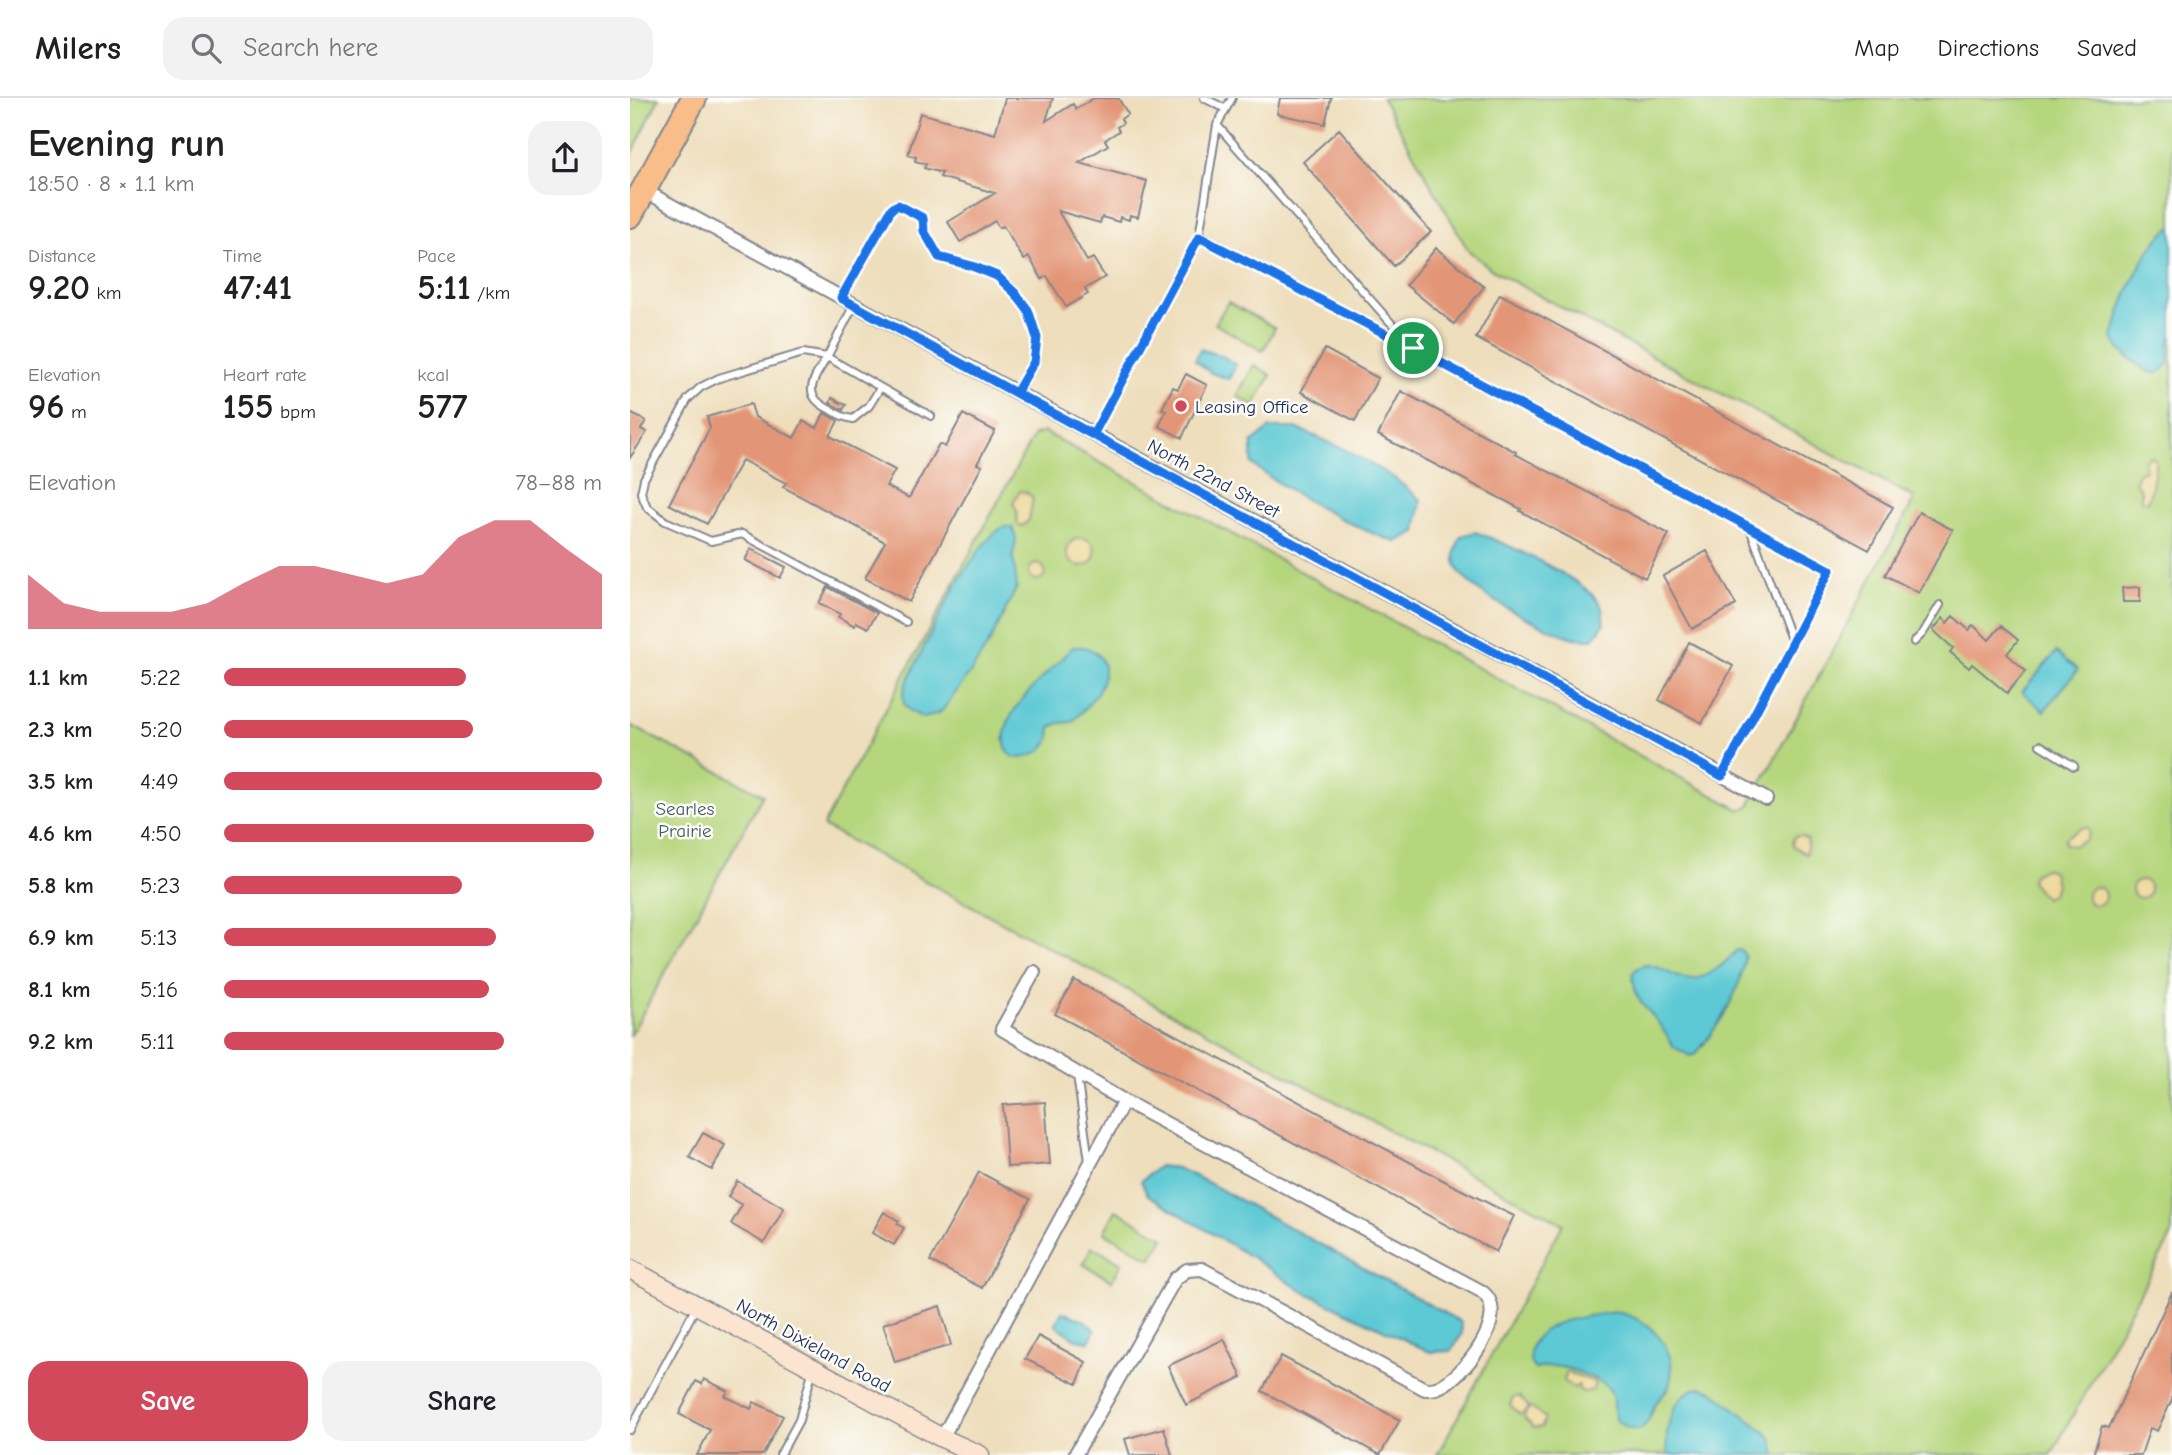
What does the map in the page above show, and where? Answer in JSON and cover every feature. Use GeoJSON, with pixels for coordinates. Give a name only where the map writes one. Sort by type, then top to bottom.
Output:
{"type":"FeatureCollection","features":[{"type":"Feature","properties":{"kind":"highway"},"geometry":{"type":"LineString","coordinates":[[630,215],[640,188],[694,98]]}},
{"type":"Feature","properties":{"kind":"street","name":"North 22nd Street"},"geometry":{"type":"LineString","coordinates":[[640,188],[1766,799]]}},
{"type":"Feature","properties":{"kind":"street"},"geometry":{"type":"LineString","coordinates":[[1034,972],[1002,1029],[1125,1101],[1481,1291],[1489,1296],[1493,1306],[1492,1322],[1474,1352],[1450,1379],[1437,1388],[1425,1389],[1202,1269],[1187,1270],[1174,1279],[1163,1297],[1075,1455]]}},
{"type":"Feature","properties":{"kind":"street"},"geometry":{"type":"LineString","coordinates":[[942,1438],[1125,1101]]}},
{"type":"Feature","properties":{"kind":"street","name":"North Dixieland Road"},"geometry":{"type":"LineString","coordinates":[[630,1269],[942,1438],[980,1455]]}},
{"type":"Feature","properties":{"kind":"lane"},"geometry":{"type":"LineString","coordinates":[[1204,98],[1226,109]]}},
{"type":"Feature","properties":{"kind":"lane"},"geometry":{"type":"LineString","coordinates":[[1093,435],[1199,237],[1217,125],[1232,98]]}},
{"type":"Feature","properties":{"kind":"lane"},"geometry":{"type":"LineString","coordinates":[[1217,125],[1413,348]]}},
{"type":"Feature","properties":{"kind":"lane"},"geometry":{"type":"LineString","coordinates":[[841,298],[892,208],[898,205],[923,218],[924,231],[939,257],[997,276],[1028,310],[1037,338],[1034,362],[1016,393]]}},
{"type":"Feature","properties":{"kind":"lane"},"geometry":{"type":"LineString","coordinates":[[1199,237],[1830,570],[1722,776]]}},
{"type":"Feature","properties":{"kind":"lane"},"geometry":{"type":"LineString","coordinates":[[855,305],[811,390],[815,401],[844,418],[853,419],[869,406],[880,388]]}},
{"type":"Feature","properties":{"kind":"lane"},"geometry":{"type":"LineString","coordinates":[[906,622],[742,534],[711,541],[665,521],[648,507],[641,493],[644,479],[688,399],[701,387],[719,378],[803,353],[827,357],[931,416]]}},
{"type":"Feature","properties":{"kind":"lane"},"geometry":{"type":"LineString","coordinates":[[1750,528],[1792,642]]}},
{"type":"Feature","properties":{"kind":"lane"},"geometry":{"type":"LineString","coordinates":[[1914,642],[1940,606]]}},
{"type":"Feature","properties":{"kind":"lane"},"geometry":{"type":"LineString","coordinates":[[2040,745],[2074,766]]}},
{"type":"Feature","properties":{"kind":"lane"},"geometry":{"type":"LineString","coordinates":[[1077,1073],[1090,1165]]}},
{"type":"Feature","properties":{"kind":"lane"},"geometry":{"type":"LineString","coordinates":[[630,1430],[697,1305]]}},
{"type":"Feature","properties":{"kind":"lane"},"geometry":{"type":"LineString","coordinates":[[780,1455],[799,1420],[813,1368]]}},
{"type":"Feature","properties":{"kind":"green space"},"geometry":{"type":"Polygon","coordinates":[[[630,98],[659,98],[630,158],[630,98]]]}},
{"type":"Feature","properties":{"kind":"green space"},"geometry":{"type":"Polygon","coordinates":[[[1382,98],[2172,98],[2172,1235],[2051,1455],[1437,1455],[1563,1224],[823,826],[1034,435],[1044,432],[1740,810],[1749,806],[1915,498],[1492,270],[1468,250],[1382,98]]]}},
{"type":"Feature","properties":{"kind":"green space"},"geometry":{"type":"Polygon","coordinates":[[[1228,302],[1275,328],[1263,351],[1215,324],[1228,302]]]}},
{"type":"Feature","properties":{"kind":"green space"},"geometry":{"type":"Polygon","coordinates":[[[1254,365],[1271,375],[1254,406],[1237,396],[1254,365]]]}},
{"type":"Feature","properties":{"kind":"green space","name":"Searles Prairie"},"geometry":{"type":"Polygon","coordinates":[[[630,725],[763,795],[630,1036],[630,725]]]}},
{"type":"Feature","properties":{"kind":"green space"},"geometry":{"type":"Polygon","coordinates":[[[1116,1210],[1164,1238],[1151,1259],[1104,1232],[1116,1210]]]}},
{"type":"Feature","properties":{"kind":"green space"},"geometry":{"type":"Polygon","coordinates":[[[1092,1247],[1122,1263],[1112,1281],[1083,1264],[1092,1247]]]}},
{"type":"Feature","properties":{"kind":"sand"},"geometry":{"type":"Polygon","coordinates":[[[2150,456],[2155,459],[2155,463],[2147,502],[2141,501],[2141,490],[2135,482],[2138,473],[2145,470],[2144,461],[2150,456]]]}},
{"type":"Feature","properties":{"kind":"sand"},"geometry":{"type":"Polygon","coordinates":[[[1020,491],[1033,498],[1029,520],[1022,526],[1017,524],[1017,512],[1013,502],[1020,491]]]}},
{"type":"Feature","properties":{"kind":"sand"},"geometry":{"type":"Polygon","coordinates":[[[1081,538],[1091,542],[1095,552],[1091,562],[1081,566],[1071,562],[1067,552],[1071,542],[1081,538]]]}},
{"type":"Feature","properties":{"kind":"sand"},"geometry":{"type":"Polygon","coordinates":[[[1034,564],[1040,564],[1045,572],[1043,578],[1034,580],[1029,575],[1029,569],[1034,564]]]}},
{"type":"Feature","properties":{"kind":"sand"},"geometry":{"type":"Polygon","coordinates":[[[2083,827],[2089,832],[2086,840],[2073,846],[2065,844],[2065,838],[2083,827]]]}},
{"type":"Feature","properties":{"kind":"sand"},"geometry":{"type":"Polygon","coordinates":[[[1795,836],[1808,840],[1806,854],[1793,846],[1795,836]]]}},
{"type":"Feature","properties":{"kind":"sand"},"geometry":{"type":"Polygon","coordinates":[[[2044,868],[2053,871],[2056,885],[2052,894],[2045,898],[2031,881],[2033,874],[2044,868]]]}},
{"type":"Feature","properties":{"kind":"sand"},"geometry":{"type":"Polygon","coordinates":[[[2141,880],[2147,883],[2150,889],[2147,895],[2141,898],[2135,895],[2132,889],[2135,883],[2141,880]]]}},
{"type":"Feature","properties":{"kind":"sand"},"geometry":{"type":"Polygon","coordinates":[[[2092,887],[2100,887],[2105,896],[2103,903],[2092,905],[2087,900],[2087,892],[2092,887]]]}},
{"type":"Feature","properties":{"kind":"sand"},"geometry":{"type":"Polygon","coordinates":[[[1567,1372],[1595,1382],[1593,1390],[1584,1392],[1579,1390],[1579,1385],[1573,1388],[1564,1381],[1567,1372]]]}},
{"type":"Feature","properties":{"kind":"sand"},"geometry":{"type":"Polygon","coordinates":[[[1519,1396],[1528,1406],[1528,1410],[1531,1408],[1545,1418],[1542,1427],[1534,1428],[1524,1418],[1526,1411],[1520,1415],[1510,1405],[1513,1398],[1519,1396]]]}},
{"type":"Feature","properties":{"kind":"water"},"geometry":{"type":"Polygon","coordinates":[[[2172,227],[2172,336],[2169,363],[2161,371],[2153,373],[2125,355],[2113,337],[2128,293],[2143,261],[2161,236],[2172,227]]]}},
{"type":"Feature","properties":{"kind":"water"},"geometry":{"type":"Polygon","coordinates":[[[1200,349],[1224,357],[1236,365],[1229,379],[1211,373],[1195,360],[1200,349]]]}},
{"type":"Feature","properties":{"kind":"water"},"geometry":{"type":"Polygon","coordinates":[[[1270,428],[1296,428],[1342,448],[1393,477],[1421,500],[1416,532],[1396,542],[1378,536],[1321,508],[1267,475],[1252,464],[1252,443],[1270,428]]]}},
{"type":"Feature","properties":{"kind":"water"},"geometry":{"type":"Polygon","coordinates":[[[1003,527],[1012,527],[1016,539],[1013,555],[1017,587],[990,642],[971,672],[941,712],[924,718],[905,705],[903,695],[907,682],[976,554],[1003,527]]]}},
{"type":"Feature","properties":{"kind":"water"},"geometry":{"type":"Polygon","coordinates":[[[1475,532],[1505,544],[1565,575],[1595,598],[1602,608],[1604,624],[1593,639],[1571,637],[1543,626],[1490,598],[1463,577],[1456,563],[1456,548],[1461,536],[1475,532]]]}},
{"type":"Feature","properties":{"kind":"water"},"geometry":{"type":"Polygon","coordinates":[[[1073,647],[1083,647],[1098,655],[1104,673],[1098,691],[1072,722],[1051,727],[1050,740],[1044,748],[1025,757],[1012,756],[1005,744],[1005,733],[1013,712],[1073,647]]]}},
{"type":"Feature","properties":{"kind":"water"},"geometry":{"type":"Polygon","coordinates":[[[2056,652],[2078,670],[2044,711],[2022,692],[2056,652]]]}},
{"type":"Feature","properties":{"kind":"water"},"geometry":{"type":"Polygon","coordinates":[[[1737,950],[1742,951],[1745,956],[1734,996],[1713,1032],[1696,1054],[1690,1056],[1674,1047],[1642,1004],[1636,994],[1632,974],[1638,968],[1651,966],[1686,979],[1700,978],[1721,966],[1737,950]]]}},
{"type":"Feature","properties":{"kind":"water"},"geometry":{"type":"Polygon","coordinates":[[[1159,1166],[1177,1168],[1207,1182],[1461,1322],[1462,1334],[1451,1351],[1430,1352],[1300,1290],[1256,1260],[1148,1195],[1141,1181],[1159,1166]]]}},
{"type":"Feature","properties":{"kind":"water"},"geometry":{"type":"Polygon","coordinates":[[[1062,1312],[1084,1320],[1095,1330],[1089,1342],[1074,1338],[1055,1324],[1062,1312]]]}},
{"type":"Feature","properties":{"kind":"water"},"geometry":{"type":"Polygon","coordinates":[[[1616,1312],[1629,1315],[1651,1329],[1660,1338],[1671,1360],[1672,1373],[1668,1388],[1639,1430],[1627,1428],[1615,1419],[1611,1392],[1601,1382],[1557,1367],[1535,1369],[1530,1359],[1536,1338],[1555,1324],[1616,1312]]]}},
{"type":"Feature","properties":{"kind":"water"},"geometry":{"type":"Polygon","coordinates":[[[1701,1387],[1712,1391],[1765,1432],[1772,1439],[1776,1455],[1668,1455],[1667,1435],[1672,1414],[1683,1396],[1701,1387]]]}},
{"type":"Feature","properties":{"kind":"building"},"geometry":{"type":"Polygon","coordinates":[[[1005,98],[1053,98],[1046,121],[1073,104],[1076,109],[1094,98],[1118,98],[1128,114],[1121,119],[1123,123],[1117,127],[1119,131],[1105,140],[1108,145],[1079,163],[1147,181],[1138,217],[1130,215],[1129,220],[1120,217],[1119,222],[1102,217],[1100,223],[1058,211],[1087,261],[1093,258],[1105,277],[1085,289],[1088,294],[1066,307],[1047,276],[1042,279],[1029,257],[1024,260],[1003,226],[999,228],[995,221],[960,242],[948,222],[995,193],[940,177],[942,173],[924,168],[926,164],[915,161],[916,157],[908,155],[920,113],[995,134],[1005,98]]]}},
{"type":"Feature","properties":{"kind":"building"},"geometry":{"type":"Polygon","coordinates":[[[1280,98],[1331,98],[1325,124],[1277,114],[1280,98]]]}},
{"type":"Feature","properties":{"kind":"building"},"geometry":{"type":"Polygon","coordinates":[[[1339,129],[1431,232],[1394,266],[1303,162],[1339,129]]]}},
{"type":"Feature","properties":{"kind":"building"},"geometry":{"type":"Polygon","coordinates":[[[1436,248],[1484,287],[1454,324],[1406,285],[1436,248]]]}},
{"type":"Feature","properties":{"kind":"building"},"geometry":{"type":"Polygon","coordinates":[[[1500,294],[1893,507],[1869,550],[1476,338],[1500,294]]]}},
{"type":"Feature","properties":{"kind":"building"},"geometry":{"type":"Polygon","coordinates":[[[1325,349],[1378,378],[1355,421],[1301,392],[1325,349]]]}},
{"type":"Feature","properties":{"kind":"building","name":"Leasing Office"},"geometry":{"type":"Polygon","coordinates":[[[1186,374],[1207,385],[1182,438],[1159,426],[1166,411],[1162,409],[1173,387],[1178,389],[1186,374]]]}},
{"type":"Feature","properties":{"kind":"building"},"geometry":{"type":"Polygon","coordinates":[[[1401,391],[1669,534],[1645,578],[1520,511],[1521,509],[1378,435],[1401,391]]]}},
{"type":"Feature","properties":{"kind":"building"},"geometry":{"type":"Polygon","coordinates":[[[832,398],[846,405],[843,410],[830,403],[832,398]]]}},
{"type":"Feature","properties":{"kind":"building"},"geometry":{"type":"Polygon","coordinates":[[[751,404],[755,417],[794,438],[803,421],[817,428],[824,413],[838,421],[830,436],[895,470],[886,486],[909,498],[939,444],[945,447],[963,414],[995,431],[977,464],[982,466],[909,602],[865,578],[885,542],[783,487],[786,483],[742,460],[707,524],[669,504],[710,428],[707,417],[751,404]]]}},
{"type":"Feature","properties":{"kind":"building"},"geometry":{"type":"Polygon","coordinates":[[[630,413],[646,421],[641,429],[647,432],[630,458],[630,413]]]}},
{"type":"Feature","properties":{"kind":"building"},"geometry":{"type":"Polygon","coordinates":[[[1919,512],[1953,530],[1919,593],[1885,575],[1919,512]]]}},
{"type":"Feature","properties":{"kind":"building"},"geometry":{"type":"Polygon","coordinates":[[[751,549],[786,567],[780,578],[745,560],[751,549]]]}},
{"type":"Feature","properties":{"kind":"building"},"geometry":{"type":"Polygon","coordinates":[[[1707,551],[1736,605],[1692,629],[1663,576],[1707,551]]]}},
{"type":"Feature","properties":{"kind":"building"},"geometry":{"type":"Polygon","coordinates":[[[828,587],[877,613],[868,628],[856,622],[855,626],[819,603],[828,587]]]}},
{"type":"Feature","properties":{"kind":"building"},"geometry":{"type":"Polygon","coordinates":[[[2140,587],[2140,602],[2123,602],[2122,588],[2140,587]]]}},
{"type":"Feature","properties":{"kind":"building"},"geometry":{"type":"Polygon","coordinates":[[[1953,616],[1969,630],[1973,625],[1989,640],[2001,626],[2018,640],[2007,654],[2026,671],[2007,693],[1972,664],[1969,668],[1950,652],[1953,648],[1933,630],[1943,618],[1947,623],[1953,616]]]}},
{"type":"Feature","properties":{"kind":"building"},"geometry":{"type":"Polygon","coordinates":[[[1689,642],[1733,666],[1702,723],[1659,700],[1689,642]]]}},
{"type":"Feature","properties":{"kind":"building"},"geometry":{"type":"Polygon","coordinates":[[[1074,980],[1514,1216],[1496,1252],[1055,1014],[1074,980]]]}},
{"type":"Feature","properties":{"kind":"building"},"geometry":{"type":"Polygon","coordinates":[[[1045,1102],[1050,1164],[1007,1167],[1003,1105],[1045,1102]]]}},
{"type":"Feature","properties":{"kind":"building"},"geometry":{"type":"Polygon","coordinates":[[[703,1133],[725,1145],[712,1170],[689,1157],[703,1133]]]}},
{"type":"Feature","properties":{"kind":"building"},"geometry":{"type":"Polygon","coordinates":[[[979,1172],[1030,1199],[982,1288],[930,1261],[979,1172]]]}},
{"type":"Feature","properties":{"kind":"building"},"geometry":{"type":"Polygon","coordinates":[[[737,1181],[784,1208],[764,1243],[731,1224],[742,1205],[728,1197],[737,1181]]]}},
{"type":"Feature","properties":{"kind":"building"},"geometry":{"type":"Polygon","coordinates":[[[884,1212],[899,1221],[897,1224],[904,1228],[894,1245],[872,1233],[884,1212]]]}},
{"type":"Feature","properties":{"kind":"building"},"geometry":{"type":"Polygon","coordinates":[[[2172,1292],[2172,1400],[2157,1431],[2150,1428],[2141,1455],[2093,1455],[2102,1426],[2109,1428],[2172,1292]]]}},
{"type":"Feature","properties":{"kind":"building"},"geometry":{"type":"Polygon","coordinates":[[[940,1306],[951,1345],[895,1362],[883,1324],[940,1306]]]}},
{"type":"Feature","properties":{"kind":"building"},"geometry":{"type":"Polygon","coordinates":[[[1038,1336],[1086,1362],[1077,1384],[1025,1359],[1038,1336]]]}},
{"type":"Feature","properties":{"kind":"building"},"geometry":{"type":"Polygon","coordinates":[[[1224,1339],[1242,1377],[1186,1405],[1168,1366],[1224,1339]]]}},
{"type":"Feature","properties":{"kind":"building"},"geometry":{"type":"Polygon","coordinates":[[[1281,1356],[1400,1420],[1380,1455],[1262,1391],[1281,1356]]]}},
{"type":"Feature","properties":{"kind":"building"},"geometry":{"type":"Polygon","coordinates":[[[704,1379],[728,1391],[725,1396],[751,1409],[754,1402],[783,1416],[763,1455],[697,1455],[710,1430],[679,1414],[696,1381],[702,1384],[704,1379]]]}},
{"type":"Feature","properties":{"kind":"building"},"geometry":{"type":"Polygon","coordinates":[[[1164,1428],[1172,1455],[1130,1455],[1125,1439],[1164,1428]]]}},
{"type":"Feature","properties":{"kind":"place","name":"Leasing Office"},"geometry":{"type":"Point","coordinates":[1181,406]}},
{"type":"Feature","properties":{"kind":"route"},"geometry":{"type":"LineString","coordinates":[[1413,348],[1199,237],[1093,435],[841,298],[892,208],[898,205],[923,218],[924,231],[939,257],[997,276],[1028,310],[1037,338],[1034,362],[1016,393],[1093,435],[1183,483],[1722,776],[1830,570],[1413,348]]}}]}
